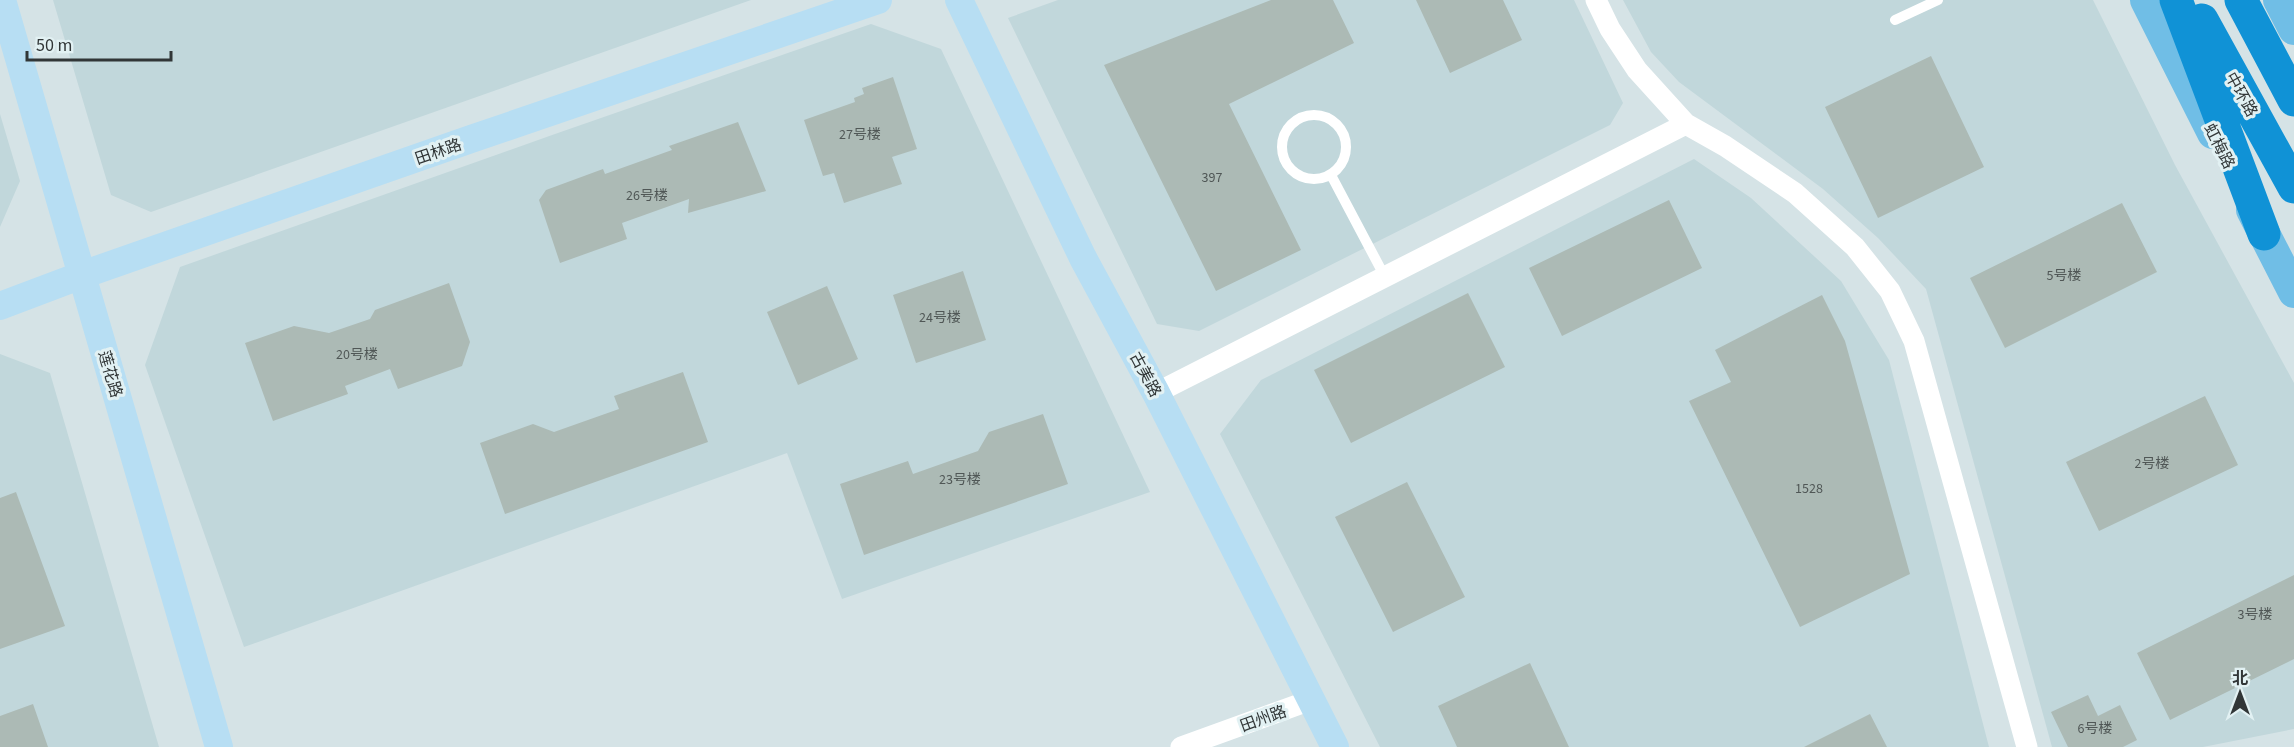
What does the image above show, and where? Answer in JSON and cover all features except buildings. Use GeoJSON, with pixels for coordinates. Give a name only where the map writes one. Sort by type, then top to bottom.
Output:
{"type":"FeatureCollection","features":[{"type":"Feature","properties":{"kind":"highway"},"geometry":{"type":"LineString","coordinates":[[2176,0],[2264,234]]}},
{"type":"Feature","properties":{"kind":"highway","name":"中环路"},"geometry":{"type":"LineString","coordinates":[[2191,0],[2294,187]]}},
{"type":"Feature","properties":{"kind":"highway"},"geometry":{"type":"LineString","coordinates":[[2241,0],[2294,100]]}},
{"type":"Feature","properties":{"kind":"highway"},"geometry":{"type":"LineString","coordinates":[[2257,0],[2294,55]]}},
{"type":"Feature","properties":{"kind":"main road","name":"虹梅路"},"geometry":{"type":"LineString","coordinates":[[2146,0],[2294,292]]}},
{"type":"Feature","properties":{"kind":"main road"},"geometry":{"type":"LineString","coordinates":[[2279,0],[2294,29]]}},
{"type":"Feature","properties":{"kind":"street","name":"莲花路"},"geometry":{"type":"LineString","coordinates":[[2,0],[219,747]]}},
{"type":"Feature","properties":{"kind":"street","name":"田林路"},"geometry":{"type":"LineString","coordinates":[[0,306],[82,275],[878,0]]}},
{"type":"Feature","properties":{"kind":"street","name":"古美路"},"geometry":{"type":"LineString","coordinates":[[959,0],[1083,258],[1156,393],[1335,747]]}},
{"type":"Feature","properties":{"kind":"street"},"geometry":{"type":"LineString","coordinates":[[1596,0],[1610,29],[1637,70],[1686,124],[1725,146],[1794,193],[1855,247],[1890,291],[1914,341],[2027,747]]}},
{"type":"Feature","properties":{"kind":"street"},"geometry":{"type":"LineString","coordinates":[[1156,393],[1686,124]]}},
{"type":"Feature","properties":{"kind":"street","name":"田州路"},"geometry":{"type":"LineString","coordinates":[[1181,747],[1311,700]]}},
{"type":"Feature","properties":{"kind":"lane"},"geometry":{"type":"LineString","coordinates":[[1895,20],[1938,0]]}},
{"type":"Feature","properties":{"kind":"lane"},"geometry":{"type":"LineString","coordinates":[[1322,116],[1339,126],[1345,136],[1347,146],[1345,158],[1331,174],[1309,179],[1290,168],[1282,149],[1287,129],[1302,117],[1322,116]]}},
{"type":"Feature","properties":{"kind":"lane"},"geometry":{"type":"LineString","coordinates":[[1331,174],[1385,277]]}},
{"type":"Feature","properties":{"kind":"shaded area"},"geometry":{"type":"Polygon","coordinates":[[[53,0],[751,0],[151,212],[111,195],[53,0]]]}},
{"type":"Feature","properties":{"kind":"shaded area"},"geometry":{"type":"Polygon","coordinates":[[[1058,0],[1574,0],[1623,103],[1610,125],[1199,331],[1157,324],[1008,18],[1058,0]]]}},
{"type":"Feature","properties":{"kind":"shaded area"},"geometry":{"type":"Polygon","coordinates":[[[1623,0],[2093,0],[2175,165],[2294,383],[2294,729],[2203,747],[2052,747],[1926,289],[1878,238],[1823,189],[1679,82],[1651,52],[1623,0]]]}},
{"type":"Feature","properties":{"kind":"shaded area"},"geometry":{"type":"Polygon","coordinates":[[[871,24],[941,49],[1150,492],[842,599],[787,453],[244,647],[145,365],[180,267],[871,24]]]}},
{"type":"Feature","properties":{"kind":"shaded area"},"geometry":{"type":"Polygon","coordinates":[[[0,114],[20,181],[0,227],[0,114]]]}},
{"type":"Feature","properties":{"kind":"shaded area"},"geometry":{"type":"Polygon","coordinates":[[[1694,159],[1751,198],[1841,281],[1889,360],[1989,747],[1380,747],[1220,434],[1261,380],[1694,159]]]}},
{"type":"Feature","properties":{"kind":"shaded area"},"geometry":{"type":"Polygon","coordinates":[[[0,354],[50,373],[159,747],[0,747],[0,354]]]}}]}
